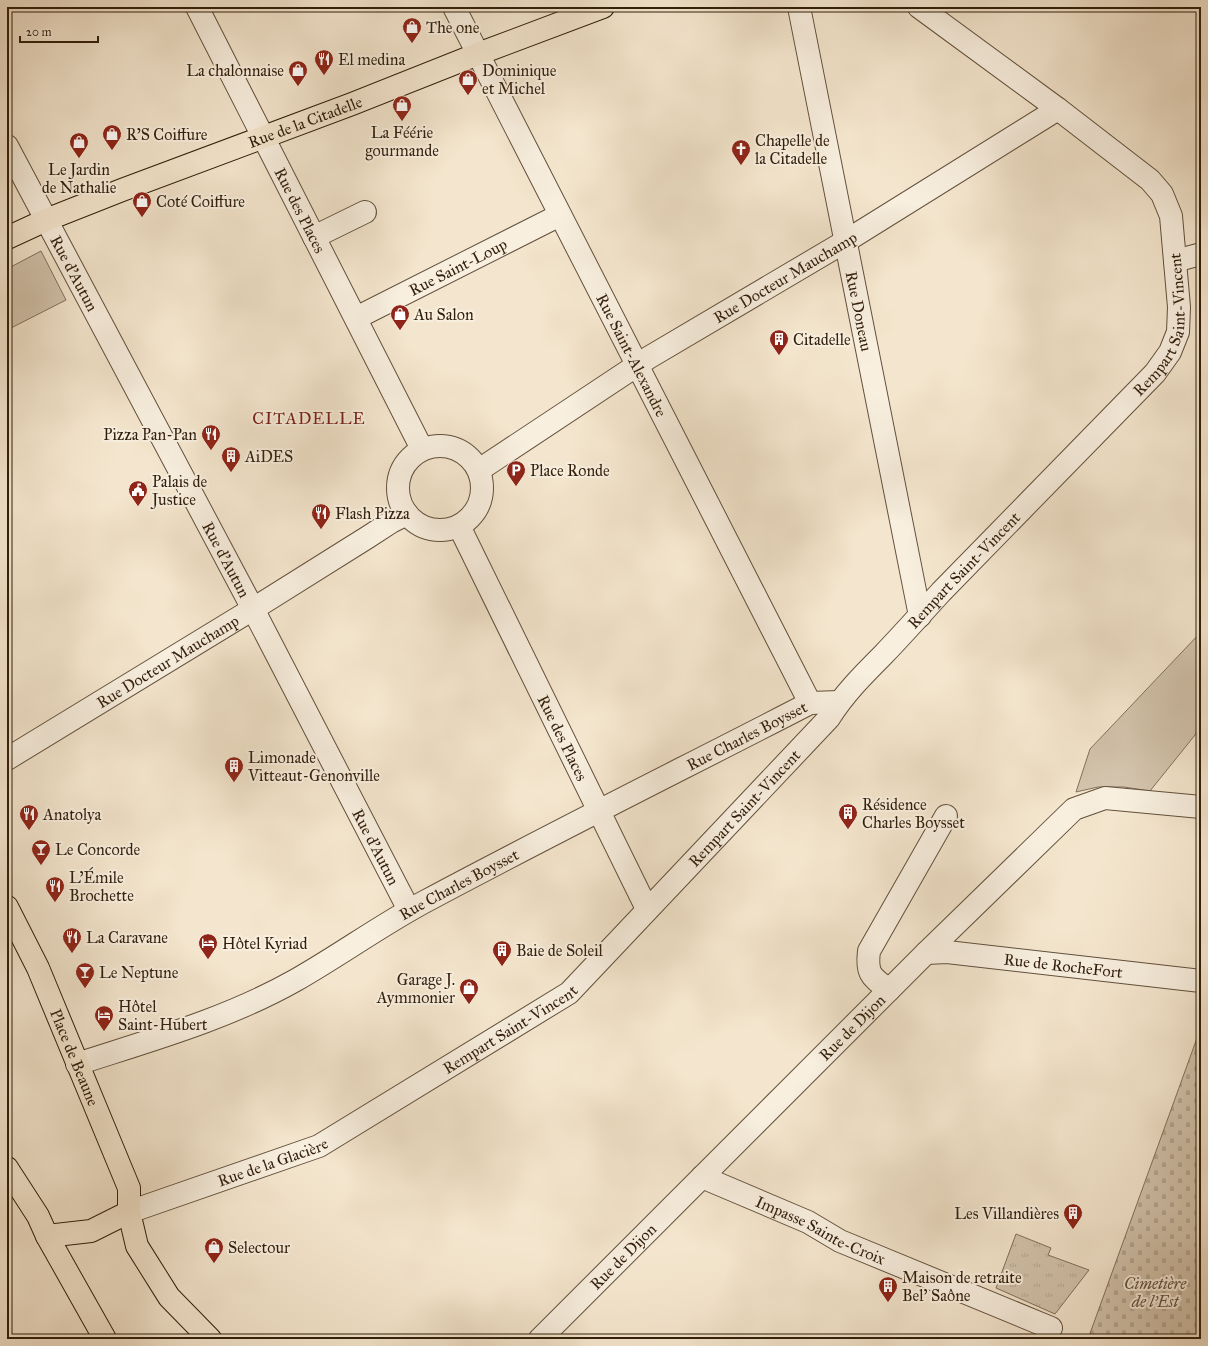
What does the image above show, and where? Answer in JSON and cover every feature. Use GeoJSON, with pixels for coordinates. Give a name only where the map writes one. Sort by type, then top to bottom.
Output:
{"type":"FeatureCollection","features":[{"type":"Feature","properties":{"kind":"main road","name":"Rue de la Citadelle"},"geometry":{"type":"LineString","coordinates":[[7,238],[46,220],[122,190],[352,104],[478,54],[603,7]]}},
{"type":"Feature","properties":{"kind":"main road","name":"Place de Beaune"},"geometry":{"type":"LineString","coordinates":[[7,907],[38,968],[129,1188],[129,1212],[137,1246],[169,1297],[210,1339]]}},
{"type":"Feature","properties":{"kind":"main road"},"geometry":{"type":"LineString","coordinates":[[7,1168],[38,1216],[47,1236],[105,1339]]}},
{"type":"Feature","properties":{"kind":"main road"},"geometry":{"type":"LineString","coordinates":[[47,1236],[91,1231],[129,1212]]}},
{"type":"Feature","properties":{"kind":"street","name":"Rue des Places"},"geometry":{"type":"LineString","coordinates":[[197,7],[422,449]]}},
{"type":"Feature","properties":{"kind":"street","name":"Rue Saint-Alexandre"},"geometry":{"type":"LineString","coordinates":[[454,7],[810,703]]}},
{"type":"Feature","properties":{"kind":"street","name":"Rue Doneau"},"geometry":{"type":"LineString","coordinates":[[799,7],[920,616]]}},
{"type":"Feature","properties":{"kind":"street","name":"Rempart Saint-Vincent"},"geometry":{"type":"LineString","coordinates":[[407,1092],[569,992],[829,718],[839,702],[856,682],[947,586],[1155,374],[1170,352],[1178,332],[1179,307],[1171,216],[1162,194],[1150,180],[1058,109],[919,7]]}},
{"type":"Feature","properties":{"kind":"street","name":"Rue Docteur Mauchamp"},"geometry":{"type":"LineString","coordinates":[[479,470],[637,365],[846,241],[1058,109]]}},
{"type":"Feature","properties":{"kind":"street","name":"Rue d'Autun"},"geometry":{"type":"LineString","coordinates":[[7,146],[253,609],[409,910]]}},
{"type":"Feature","properties":{"kind":"street"},"geometry":{"type":"LineString","coordinates":[[314,237],[365,212]]}},
{"type":"Feature","properties":{"kind":"street","name":"Rue Saint-Loup"},"geometry":{"type":"LineString","coordinates":[[356,318],[560,215]]}},
{"type":"Feature","properties":{"kind":"street"},"geometry":{"type":"LineString","coordinates":[[1175,262],[1201,254]]}},
{"type":"Feature","properties":{"kind":"street"},"geometry":{"type":"LineString","coordinates":[[435,446],[449,446],[455,448],[472,459],[479,470],[483,483],[482,496],[478,508],[470,519],[460,526],[445,530],[431,530],[418,524],[407,514],[400,503],[398,491],[399,478],[404,466],[412,456],[422,449],[435,446]]}},
{"type":"Feature","properties":{"kind":"street","name":"Rue Docteur Mauchamp"},"geometry":{"type":"LineString","coordinates":[[7,759],[253,609],[391,522],[407,514]]}},
{"type":"Feature","properties":{"kind":"street","name":"Rue des Places"},"geometry":{"type":"LineString","coordinates":[[460,526],[647,909]]}},
{"type":"Feature","properties":{"kind":"street","name":"Rue Charles Boysset"},"geometry":{"type":"LineString","coordinates":[[77,1064],[186,1029],[236,1010],[295,981],[409,910],[810,703],[839,702]]}},
{"type":"Feature","properties":{"kind":"street","name":"Rue de Dijon"},"geometry":{"type":"LineString","coordinates":[[540,1339],[926,953],[1074,809],[1105,798],[1201,807]]}},
{"type":"Feature","properties":{"kind":"street"},"geometry":{"type":"LineString","coordinates":[[889,990],[873,977],[867,965],[869,951],[946,816]]}},
{"type":"Feature","properties":{"kind":"street","name":"Rue de RocheFort"},"geometry":{"type":"LineString","coordinates":[[926,953],[947,952],[1201,981]]}},
{"type":"Feature","properties":{"kind":"street","name":"Rue de la Glacière"},"geometry":{"type":"LineString","coordinates":[[129,1212],[319,1146],[407,1092]]}},
{"type":"Feature","properties":{"kind":"street","name":"Impasse Sainte-Croix"},"geometry":{"type":"LineString","coordinates":[[702,1177],[808,1222],[840,1241],[1050,1328]]}},
{"type":"Feature","properties":{"kind":"green space"},"geometry":{"type":"Polygon","coordinates":[[[41,251],[66,300],[7,330],[7,269],[41,251]]]}},
{"type":"Feature","properties":{"kind":"green space"},"geometry":{"type":"Polygon","coordinates":[[[1201,632],[1201,725],[1195,735],[1150,791],[1124,787],[1098,787],[1076,792],[1090,749],[1201,632]]]}},
{"type":"Feature","properties":{"kind":"green space","name":"Cimetière de l'Est"},"geometry":{"type":"Polygon","coordinates":[[[1201,1027],[1201,1339],[1088,1339],[1201,1027]]]}},
{"type":"Feature","properties":{"kind":"green space"},"geometry":{"type":"Polygon","coordinates":[[[1016,1234],[1051,1248],[1048,1255],[1089,1270],[1055,1314],[996,1288],[1016,1234]]]}},
{"type":"Feature","properties":{"kind":"place","name":"The one"},"geometry":{"type":"Point","coordinates":[412,44]}},
{"type":"Feature","properties":{"kind":"place","name":"El medina"},"geometry":{"type":"Point","coordinates":[324,76]}},
{"type":"Feature","properties":{"kind":"place","name":"La chalonnaise"},"geometry":{"type":"Point","coordinates":[298,87]}},
{"type":"Feature","properties":{"kind":"place","name":"Dominique et Michel"},"geometry":{"type":"Point","coordinates":[468,96]}},
{"type":"Feature","properties":{"kind":"place","name":"La Féérie gourmande"},"geometry":{"type":"Point","coordinates":[402,122]}},
{"type":"Feature","properties":{"kind":"place","name":"R'S Coiffure"},"geometry":{"type":"Point","coordinates":[112,151]}},
{"type":"Feature","properties":{"kind":"place","name":"Le Jardin de Nathalie"},"geometry":{"type":"Point","coordinates":[79,159]}},
{"type":"Feature","properties":{"kind":"place","name":"Chapelle de la Citadelle"},"geometry":{"type":"Point","coordinates":[741,166]}},
{"type":"Feature","properties":{"kind":"place","name":"Coté Coiffure"},"geometry":{"type":"Point","coordinates":[142,218]}},
{"type":"Feature","properties":{"kind":"place","name":"Au Salon"},"geometry":{"type":"Point","coordinates":[400,331]}},
{"type":"Feature","properties":{"kind":"place","name":"Citadelle"},"geometry":{"type":"Point","coordinates":[779,356]}},
{"type":"Feature","properties":{"kind":"place","name":"Pizza Pan-Pan"},"geometry":{"type":"Point","coordinates":[211,451]}},
{"type":"Feature","properties":{"kind":"place","name":"AiDES"},"geometry":{"type":"Point","coordinates":[231,473]}},
{"type":"Feature","properties":{"kind":"place","name":"Place Ronde"},"geometry":{"type":"Point","coordinates":[516,487]}},
{"type":"Feature","properties":{"kind":"place","name":"Palais de Justice"},"geometry":{"type":"Point","coordinates":[138,507]}},
{"type":"Feature","properties":{"kind":"place","name":"Flash Pizza"},"geometry":{"type":"Point","coordinates":[321,530]}},
{"type":"Feature","properties":{"kind":"place","name":"Limonade Vitteaut-Genonville"},"geometry":{"type":"Point","coordinates":[234,783]}},
{"type":"Feature","properties":{"kind":"place","name":"Résidence Charles Boysset"},"geometry":{"type":"Point","coordinates":[848,830]}},
{"type":"Feature","properties":{"kind":"place","name":"Anatolya"},"geometry":{"type":"Point","coordinates":[29,831]}},
{"type":"Feature","properties":{"kind":"place","name":"Le Concorde"},"geometry":{"type":"Point","coordinates":[41,866]}},
{"type":"Feature","properties":{"kind":"place","name":"L'Émile Brochette"},"geometry":{"type":"Point","coordinates":[55,903]}},
{"type":"Feature","properties":{"kind":"place","name":"La Caravane"},"geometry":{"type":"Point","coordinates":[72,954]}},
{"type":"Feature","properties":{"kind":"place","name":"Hôtel Kyriad"},"geometry":{"type":"Point","coordinates":[208,960]}},
{"type":"Feature","properties":{"kind":"place","name":"Baie de Soleil"},"geometry":{"type":"Point","coordinates":[502,967]}},
{"type":"Feature","properties":{"kind":"place","name":"Le Neptune"},"geometry":{"type":"Point","coordinates":[85,989]}},
{"type":"Feature","properties":{"kind":"place","name":"Garage J. Aymmonier"},"geometry":{"type":"Point","coordinates":[469,1005]}},
{"type":"Feature","properties":{"kind":"place","name":"Hôtel Saint-Hubert"},"geometry":{"type":"Point","coordinates":[104,1032]}},
{"type":"Feature","properties":{"kind":"place","name":"Les Villandières"},"geometry":{"type":"Point","coordinates":[1073,1230]}},
{"type":"Feature","properties":{"kind":"place","name":"Selectour"},"geometry":{"type":"Point","coordinates":[214,1264]}},
{"type":"Feature","properties":{"kind":"place","name":"Maison de retraite Bel' Saône"},"geometry":{"type":"Point","coordinates":[888,1303]}},
{"type":"Feature","properties":{"kind":"district","name":"CITADELLE"},"geometry":{"type":"Point","coordinates":[309,418]}}]}
